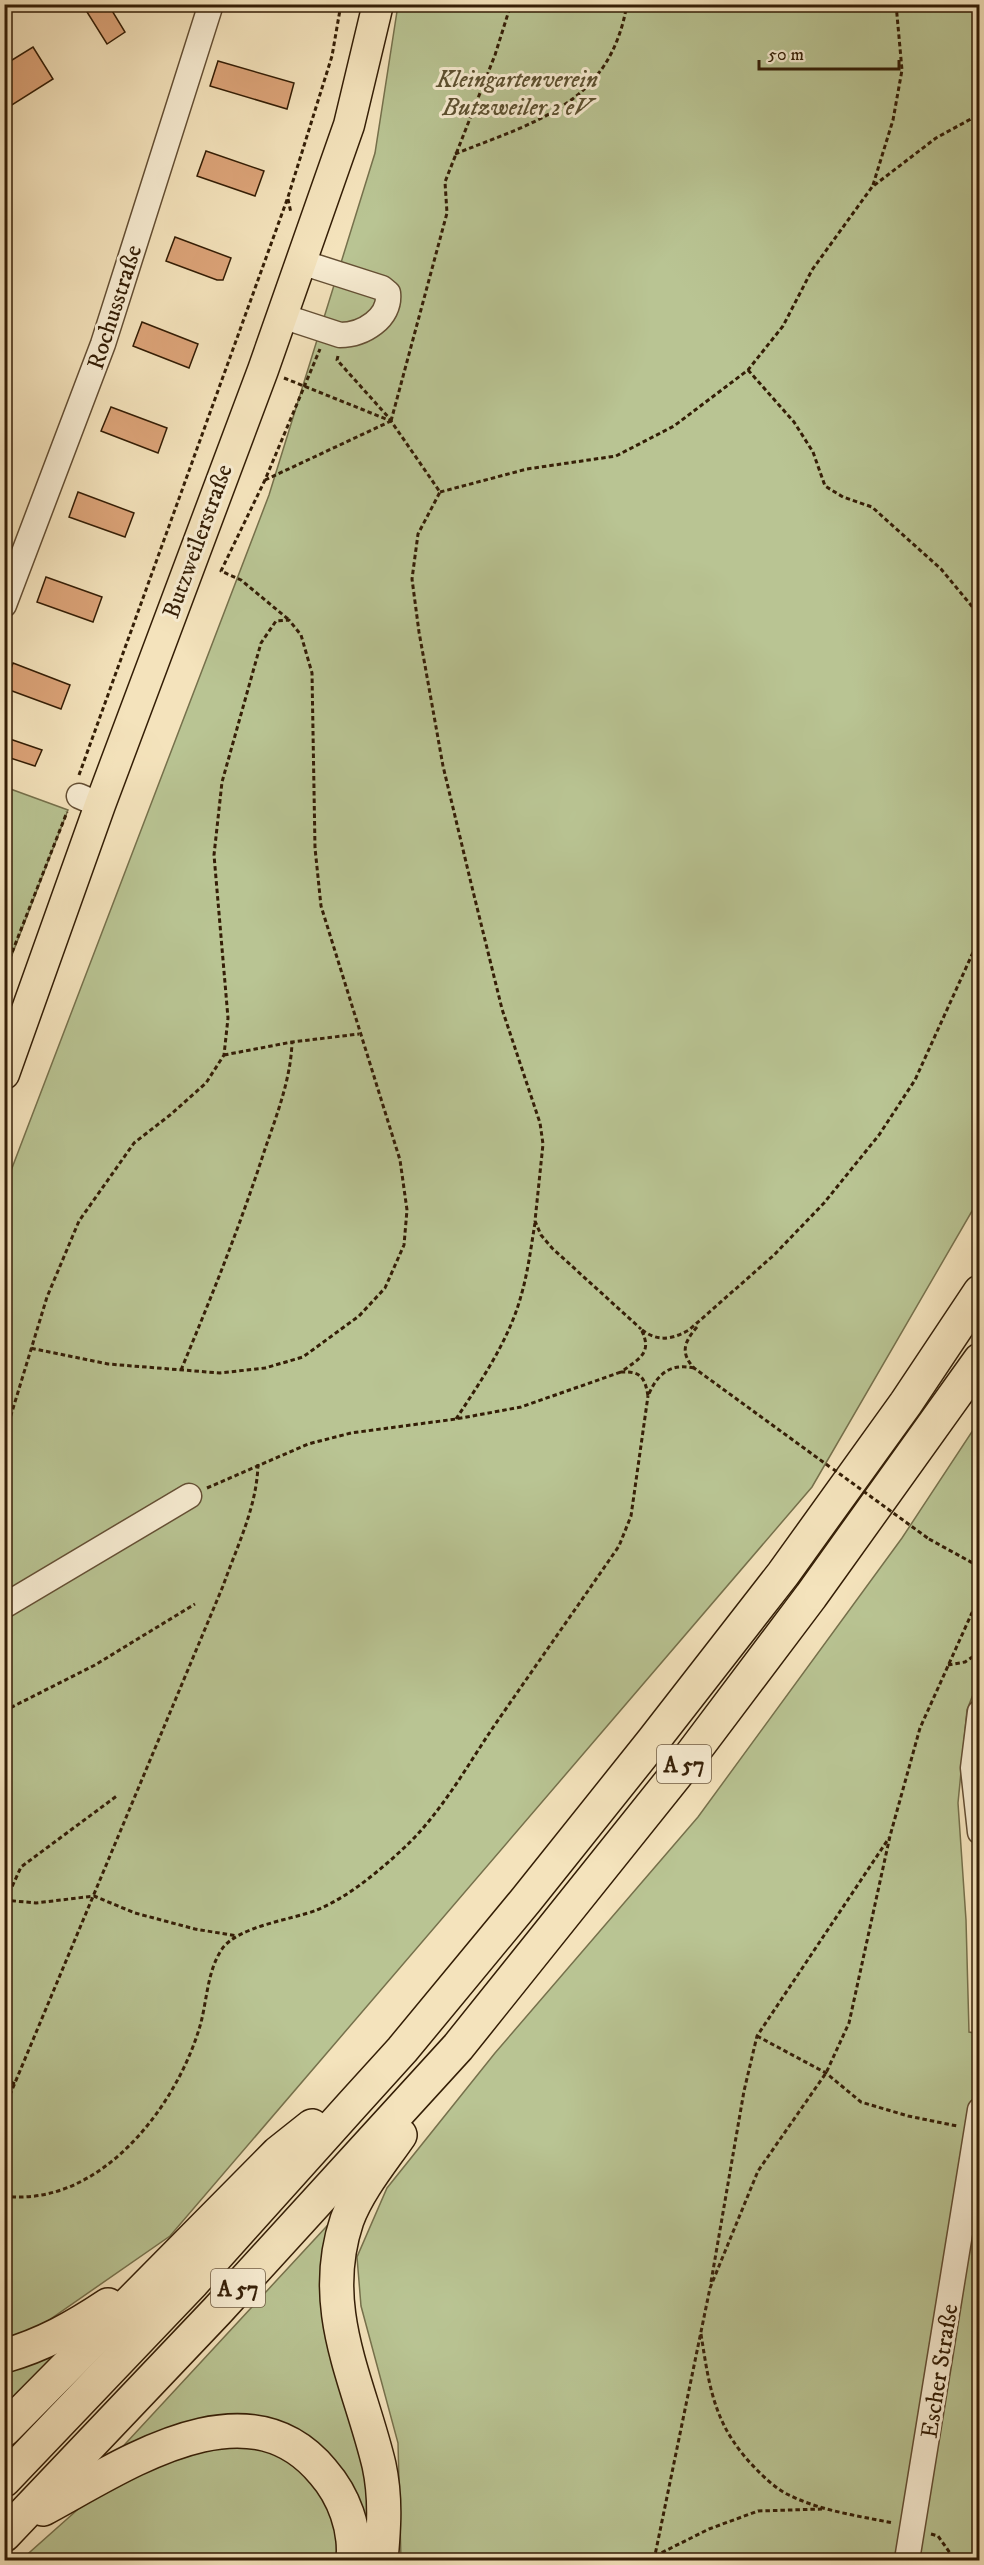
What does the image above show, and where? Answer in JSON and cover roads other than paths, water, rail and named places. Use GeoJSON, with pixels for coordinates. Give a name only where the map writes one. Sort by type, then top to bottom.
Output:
{"type":"FeatureCollection","features":[{"type":"Feature","properties":{"kind":"highway","name":"A 57"},"geometry":{"type":"LineString","coordinates":[[4,2480],[193,2282],[402,2050],[526,1900],[653,1742],[783,1574],[906,1403],[980,1292]]}},
{"type":"Feature","properties":{"kind":"highway","name":"A 57"},"geometry":{"type":"LineString","coordinates":[[10,2529],[217,2311],[458,2047],[690,1756],[811,1596],[980,1360]]}},
{"type":"Feature","properties":{"kind":"highway"},"geometry":{"type":"LineString","coordinates":[[381,2560],[385,2520],[383,2488],[373,2445],[344,2348],[338,2317],[336,2285],[338,2255],[348,2218],[364,2189],[458,2047]]}},
{"type":"Feature","properties":{"kind":"highway"},"geometry":{"type":"LineString","coordinates":[[4,2430],[278,2153],[314,2125],[353,2104]]}},
{"type":"Feature","properties":{"kind":"highway"},"geometry":{"type":"LineString","coordinates":[[4,2356],[37,2346],[71,2330],[174,2260]]}},
{"type":"Feature","properties":{"kind":"highway"},"geometry":{"type":"LineString","coordinates":[[10,2529],[160,2448],[189,2436],[221,2430],[245,2431],[267,2435],[292,2447],[310,2459],[328,2477],[337,2491],[349,2520],[354,2544],[353,2560]]}},
{"type":"Feature","properties":{"kind":"main road","name":"Butzweilerstraße"},"geometry":{"type":"LineString","coordinates":[[4,1074],[81,798],[262,370],[349,125],[378,4]]}},
{"type":"Feature","properties":{"kind":"street","name":"Rochusstraße"},"geometry":{"type":"LineString","coordinates":[[4,605],[103,344],[211,4]]}},
{"type":"Feature","properties":{"kind":"street"},"geometry":{"type":"LineString","coordinates":[[282,316],[335,333],[362,330],[386,312],[389,302],[388,293],[382,288],[301,262]]}},
{"type":"Feature","properties":{"kind":"street"},"geometry":{"type":"LineString","coordinates":[[4,1606],[189,1496]]}},
{"type":"Feature","properties":{"kind":"street"},"geometry":{"type":"LineString","coordinates":[[980,1712],[973,1768],[980,1832]]}},
{"type":"Feature","properties":{"kind":"street","name":"Escher Straße"},"geometry":{"type":"LineString","coordinates":[[907,2560],[914,2528],[978,2120]]}},
{"type":"Feature","properties":{"kind":"park label","name":"Kleingartenverein Butzweiler 2 eV"},"geometry":{"type":"Point","coordinates":[517,93]}}]}
